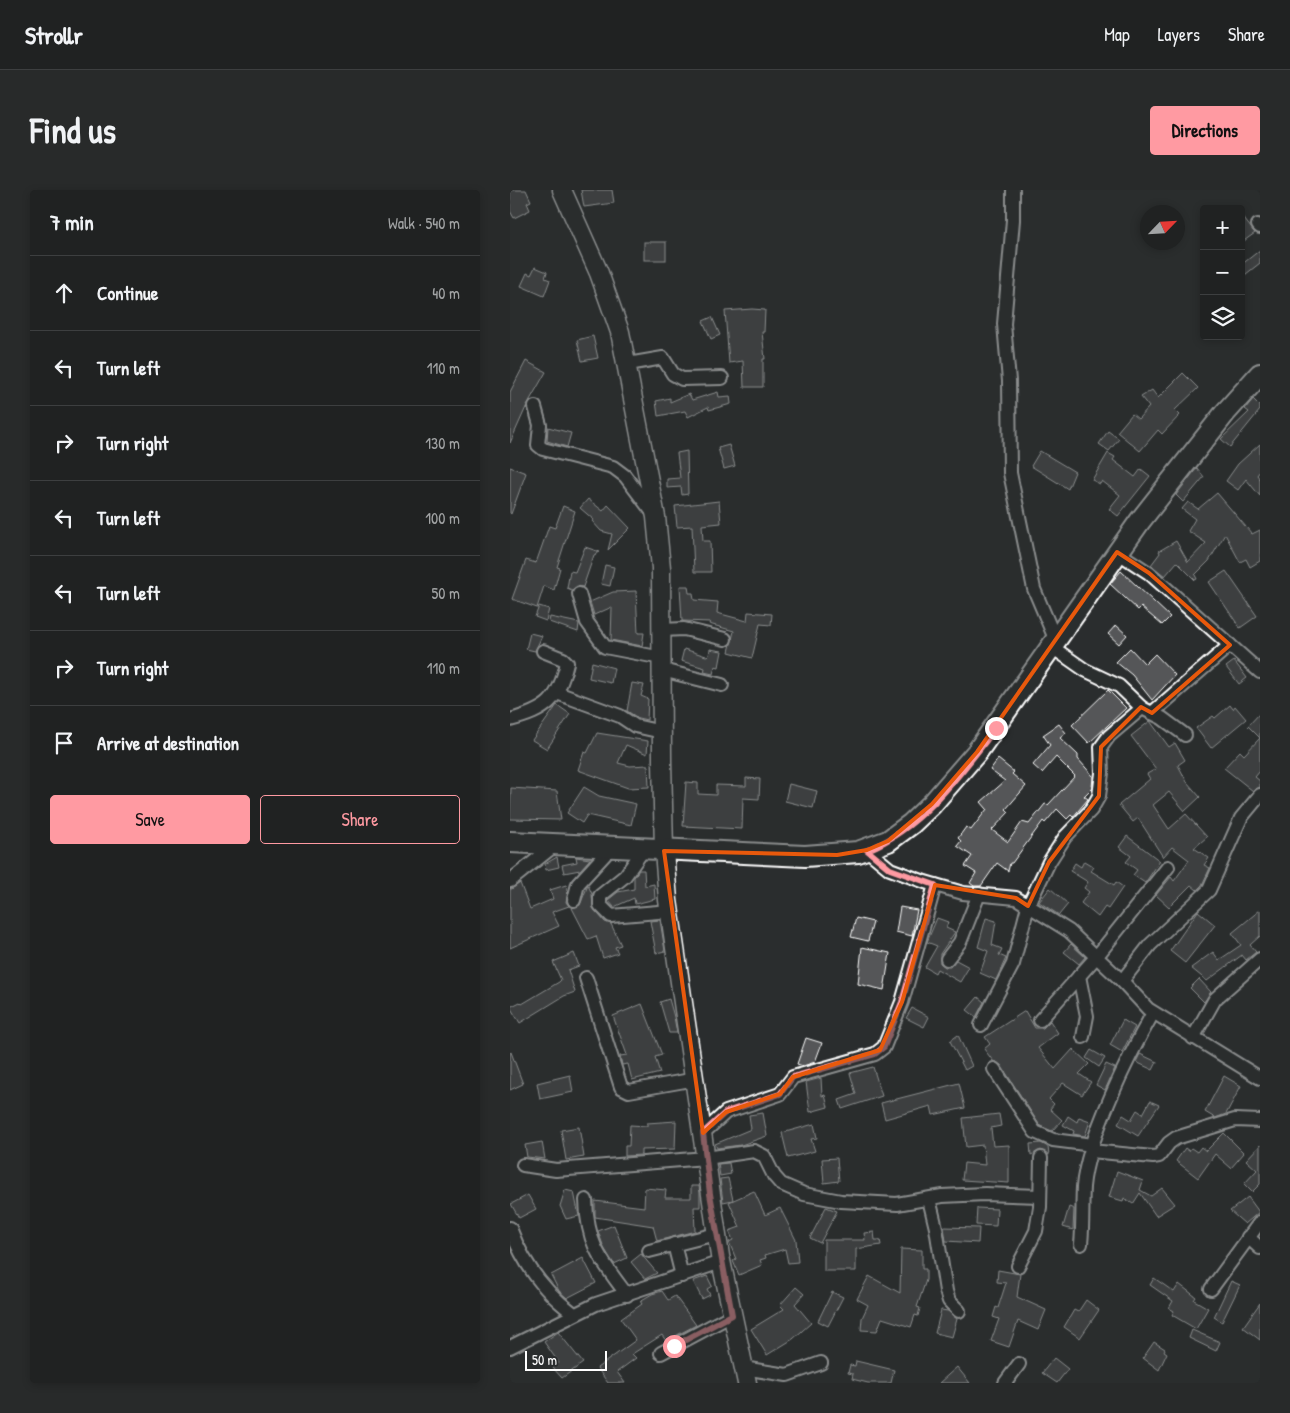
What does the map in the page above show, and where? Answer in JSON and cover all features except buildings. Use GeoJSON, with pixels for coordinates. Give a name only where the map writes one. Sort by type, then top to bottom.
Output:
{"type":"FeatureCollection","features":[{"type":"Feature","properties":{"kind":"main road"},"geometry":{"type":"LineString","coordinates":[[562,190],[599,273],[616,318],[628,364],[656,517],[661,568],[662,732],[654,850],[670,911],[696,1079],[716,1234],[745,1376]]}},
{"type":"Feature","properties":{"kind":"main road"},"geometry":{"type":"LineString","coordinates":[[510,842],[805,856],[837,855],[867,850],[888,841],[911,824],[951,783],[996,728],[1117,552],[1225,413],[1260,374]]}},
{"type":"Feature","properties":{"kind":"street"},"geometry":{"type":"LineString","coordinates":[[1013,190],[1012,234],[1004,324],[1009,380],[1010,472],[1034,589],[1054,644],[1084,670],[1119,686],[1147,710],[1185,736]]}},
{"type":"Feature","properties":{"kind":"street"},"geometry":{"type":"LineString","coordinates":[[628,364],[663,358],[673,374],[682,379],[722,378]]}},
{"type":"Feature","properties":{"kind":"street"},"geometry":{"type":"LineString","coordinates":[[535,407],[540,425],[538,445],[543,449],[613,468],[625,476],[656,517]]}},
{"type":"Feature","properties":{"kind":"street"},"geometry":{"type":"LineString","coordinates":[[632,485],[648,466]]}},
{"type":"Feature","properties":{"kind":"street"},"geometry":{"type":"LineString","coordinates":[[1117,552],[1149,573],[1260,672]]}},
{"type":"Feature","properties":{"kind":"street"},"geometry":{"type":"LineString","coordinates":[[579,594],[587,622],[605,647],[722,685]]}},
{"type":"Feature","properties":{"kind":"street"},"geometry":{"type":"LineString","coordinates":[[662,630],[684,629],[725,639]]}},
{"type":"Feature","properties":{"kind":"street"},"geometry":{"type":"LineString","coordinates":[[981,1025],[1013,964],[1028,906],[1049,862],[1065,838],[1091,810],[1099,796],[1102,773],[1101,747],[1110,736],[1147,710],[1230,645]]}},
{"type":"Feature","properties":{"kind":"street"},"geometry":{"type":"LineString","coordinates":[[510,720],[548,706],[557,693],[567,663],[563,659],[543,651]]}},
{"type":"Feature","properties":{"kind":"street"},"geometry":{"type":"LineString","coordinates":[[557,693],[620,716],[635,726],[662,732]]}},
{"type":"Feature","properties":{"kind":"street"},"geometry":{"type":"LineString","coordinates":[[1122,981],[1150,945],[1209,890],[1242,818],[1260,795]]}},
{"type":"Feature","properties":{"kind":"street"},"geometry":{"type":"LineString","coordinates":[[510,881],[555,845]]}},
{"type":"Feature","properties":{"kind":"street"},"geometry":{"type":"LineString","coordinates":[[574,900],[578,884],[611,848]]}},
{"type":"Feature","properties":{"kind":"street"},"geometry":{"type":"LineString","coordinates":[[654,850],[600,896],[600,905],[612,916],[670,911]]}},
{"type":"Feature","properties":{"kind":"street"},"geometry":{"type":"LineString","coordinates":[[867,850],[890,869],[935,885],[979,894],[1016,898],[1069,931],[1154,1013],[1260,1078]]}},
{"type":"Feature","properties":{"kind":"street"},"geometry":{"type":"LineString","coordinates":[[1040,1020],[1097,956],[1168,867]]}},
{"type":"Feature","properties":{"kind":"street"},"geometry":{"type":"LineString","coordinates":[[703,1133],[726,1112],[780,1094],[793,1077],[875,1054],[884,1047],[902,1002],[935,885]]}},
{"type":"Feature","properties":{"kind":"street"},"geometry":{"type":"LineString","coordinates":[[947,959],[960,942],[979,894]]}},
{"type":"Feature","properties":{"kind":"street"},"geometry":{"type":"LineString","coordinates":[[1193,1038],[1215,999],[1260,959]]}},
{"type":"Feature","properties":{"kind":"street"},"geometry":{"type":"LineString","coordinates":[[1079,976],[1087,1016],[1083,1037]]}},
{"type":"Feature","properties":{"kind":"street"},"geometry":{"type":"LineString","coordinates":[[586,978],[621,1087],[629,1090],[696,1079]]}},
{"type":"Feature","properties":{"kind":"street"},"geometry":{"type":"LineString","coordinates":[[1081,1244],[1083,1186],[1092,1148],[1138,1039],[1154,1013]]}},
{"type":"Feature","properties":{"kind":"street"},"geometry":{"type":"LineString","coordinates":[[994,1069],[1035,1132],[1053,1140],[1092,1148],[1153,1157],[1159,1156],[1168,1143],[1176,1138],[1236,1120],[1260,1121]]}},
{"type":"Feature","properties":{"kind":"street"},"geometry":{"type":"LineString","coordinates":[[523,1165],[556,1170],[706,1158],[741,1151],[760,1152],[781,1184],[804,1194],[841,1202],[897,1204],[942,1196],[985,1194],[1040,1196]]}},
{"type":"Feature","properties":{"kind":"street"},"geometry":{"type":"LineString","coordinates":[[1018,1266],[1036,1231],[1040,1196],[1041,1158]]}},
{"type":"Feature","properties":{"kind":"street"},"geometry":{"type":"LineString","coordinates":[[929,1199],[946,1291],[949,1301],[959,1311]]}},
{"type":"Feature","properties":{"kind":"street"},"geometry":{"type":"LineString","coordinates":[[586,1200],[587,1228],[591,1241],[600,1259],[626,1295]]}},
{"type":"Feature","properties":{"kind":"street"},"geometry":{"type":"LineString","coordinates":[[1211,1289],[1260,1222]]}},
{"type":"Feature","properties":{"kind":"street"},"geometry":{"type":"LineString","coordinates":[[510,1228],[525,1262],[537,1280],[553,1298],[573,1314]]}},
{"type":"Feature","properties":{"kind":"street"},"geometry":{"type":"LineString","coordinates":[[649,1251],[716,1234]]}},
{"type":"Feature","properties":{"kind":"street"},"geometry":{"type":"LineString","coordinates":[[1248,1238],[1260,1248]]}},
{"type":"Feature","properties":{"kind":"street"},"geometry":{"type":"LineString","coordinates":[[674,1244],[682,1276]]}},
{"type":"Feature","properties":{"kind":"street"},"geometry":{"type":"LineString","coordinates":[[510,1347],[552,1327],[573,1314],[721,1262]]}},
{"type":"Feature","properties":{"kind":"street"},"geometry":{"type":"LineString","coordinates":[[661,1353],[732,1315]]}},
{"type":"Feature","properties":{"kind":"street"},"geometry":{"type":"LineString","coordinates":[[745,1376],[787,1375],[821,1363]]}},
{"type":"Feature","properties":{"kind":"street"},"geometry":{"type":"LineString","coordinates":[[1005,1383],[1019,1364]]}},
{"type":"Feature","properties":{"kind":"highlighted area"},"geometry":{"type":"Polygon","coordinates":[[[1117,552],[1149,573],[1230,645],[1152,713],[1141,707],[1101,747],[1099,796],[1049,862],[1028,906],[1016,898],[935,885],[902,1002],[880,1050],[793,1077],[780,1094],[726,1112],[703,1133],[664,851],[837,855],[867,850],[888,841],[932,804],[977,752],[1117,552]]]}},
{"type":"Feature","properties":{"kind":"route"},"geometry":{"type":"LineString","coordinates":[[674,1346],[732,1315],[710,1194],[703,1133],[726,1112],[780,1094],[793,1077],[804,1072],[875,1054],[884,1047],[902,1002],[935,885],[890,869],[879,862],[867,850],[888,841],[911,824],[951,783],[996,728]]}}]}
